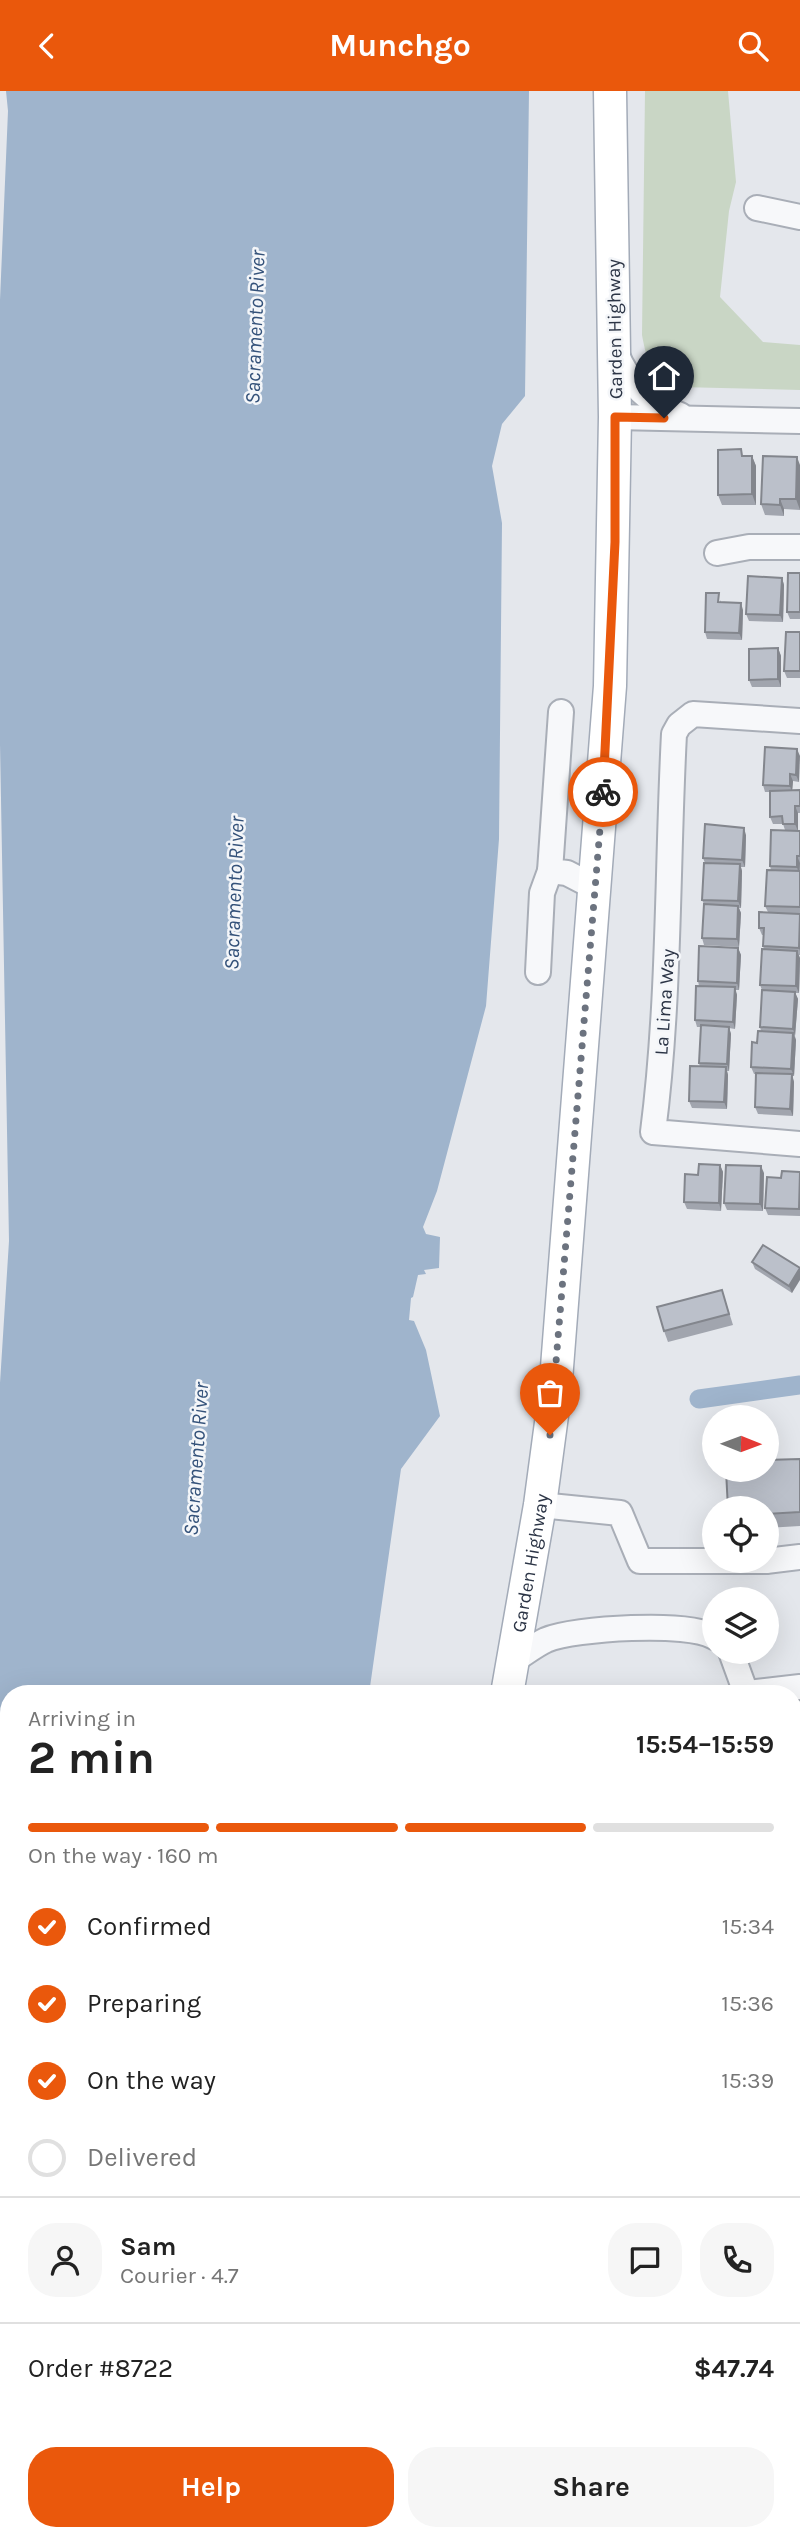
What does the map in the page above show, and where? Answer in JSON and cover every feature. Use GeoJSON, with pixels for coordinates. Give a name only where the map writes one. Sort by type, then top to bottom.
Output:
{"type":"FeatureCollection","features":[{"type":"Feature","properties":{"kind":"main road","name":"Garden Highway"},"geometry":{"type":"LineString","coordinates":[[509,1685],[540,1505],[555,1393],[596,888],[610,673],[615,417],[610,91]]}},
{"type":"Feature","properties":{"kind":"street"},"geometry":{"type":"LineString","coordinates":[[757,208],[800,217]]}},
{"type":"Feature","properties":{"kind":"street"},"geometry":{"type":"LineString","coordinates":[[614,348],[632,383],[651,401],[691,419]]}},
{"type":"Feature","properties":{"kind":"street"},"geometry":{"type":"LineString","coordinates":[[615,417],[800,421]]}},
{"type":"Feature","properties":{"kind":"street"},"geometry":{"type":"LineString","coordinates":[[717,552],[749,547],[800,547]]}},
{"type":"Feature","properties":{"kind":"street"},"geometry":{"type":"LineString","coordinates":[[538,972],[542,893],[550,871],[561,712]]}},
{"type":"Feature","properties":{"kind":"street","name":"La Lima Way"},"geometry":{"type":"LineString","coordinates":[[800,720],[693,714],[679,725],[674,734],[670,909],[659,1083],[653,1132],[800,1144]]}},
{"type":"Feature","properties":{"kind":"street"},"geometry":{"type":"LineString","coordinates":[[550,871],[567,873],[596,888]]}},
{"type":"Feature","properties":{"kind":"street"},"geometry":{"type":"LineString","coordinates":[[540,1505],[620,1513],[640,1561],[702,1561]]}},
{"type":"Feature","properties":{"kind":"street"},"geometry":{"type":"LineString","coordinates":[[779,1559],[800,1557]]}},
{"type":"Feature","properties":{"kind":"street"},"geometry":{"type":"LineString","coordinates":[[514,1660],[547,1640],[584,1632],[670,1627],[702,1630]]}},
{"type":"Feature","properties":{"kind":"street"},"geometry":{"type":"LineString","coordinates":[[734,1664],[740,1685]]}},
{"type":"Feature","properties":{"kind":"green space"},"geometry":{"type":"Polygon","coordinates":[[[645,91],[728,91],[736,182],[729,211],[720,297],[763,342],[800,345],[800,390],[679,387],[670,384],[652,368],[642,335],[645,91]]]}},
{"type":"Feature","properties":{"kind":"water","name":"Sacramento River"},"geometry":{"type":"Polygon","coordinates":[[[6,91],[529,91],[525,396],[502,424],[492,466],[502,523],[499,839],[486,1006],[437,1191],[423,1227],[426,1234],[440,1237],[439,1268],[424,1270],[426,1274],[418,1275],[411,1298],[409,1320],[414,1321],[426,1350],[440,1416],[401,1469],[370,1685],[0,1685],[0,1383],[9,1241],[0,744],[0,300],[8,111],[6,91]]]}},
{"type":"Feature","properties":{"kind":"building"},"geometry":{"type":"Polygon","coordinates":[[[741,449],[742,456],[752,456],[752,494],[718,495],[718,450],[741,449]]]}},
{"type":"Feature","properties":{"kind":"building"},"geometry":{"type":"Polygon","coordinates":[[[763,456],[797,457],[796,499],[780,499],[780,505],[761,504],[763,456]]]}},
{"type":"Feature","properties":{"kind":"building"},"geometry":{"type":"Polygon","coordinates":[[[788,573],[800,573],[800,612],[787,612],[788,573]]]}},
{"type":"Feature","properties":{"kind":"building"},"geometry":{"type":"Polygon","coordinates":[[[748,576],[782,578],[780,615],[746,614],[748,576]]]}},
{"type":"Feature","properties":{"kind":"building"},"geometry":{"type":"Polygon","coordinates":[[[706,593],[719,593],[718,602],[741,603],[739,633],[705,632],[706,593]]]}},
{"type":"Feature","properties":{"kind":"building"},"geometry":{"type":"Polygon","coordinates":[[[786,632],[800,632],[800,671],[784,671],[786,632]]]}},
{"type":"Feature","properties":{"kind":"building"},"geometry":{"type":"Polygon","coordinates":[[[778,648],[778,679],[749,680],[749,649],[778,648]]]}},
{"type":"Feature","properties":{"kind":"building"},"geometry":{"type":"Polygon","coordinates":[[[765,747],[797,749],[796,775],[790,774],[790,786],[763,785],[765,747]]]}},
{"type":"Feature","properties":{"kind":"building"},"geometry":{"type":"Polygon","coordinates":[[[800,790],[800,806],[795,806],[795,824],[783,824],[782,816],[770,817],[770,791],[800,790]]]}},
{"type":"Feature","properties":{"kind":"building"},"geometry":{"type":"Polygon","coordinates":[[[705,824],[744,828],[742,860],[703,858],[705,824]]]}},
{"type":"Feature","properties":{"kind":"building"},"geometry":{"type":"Polygon","coordinates":[[[771,830],[800,831],[797,867],[770,866],[771,830]]]}},
{"type":"Feature","properties":{"kind":"building"},"geometry":{"type":"Polygon","coordinates":[[[704,863],[740,864],[738,901],[702,900],[704,863]]]}},
{"type":"Feature","properties":{"kind":"building"},"geometry":{"type":"Polygon","coordinates":[[[767,870],[800,871],[800,907],[765,906],[767,870]]]}},
{"type":"Feature","properties":{"kind":"building"},"geometry":{"type":"Polygon","coordinates":[[[704,904],[738,906],[737,939],[702,938],[704,904]]]}},
{"type":"Feature","properties":{"kind":"building"},"geometry":{"type":"Polygon","coordinates":[[[759,912],[800,914],[799,948],[763,946],[764,928],[759,928],[759,912]]]}},
{"type":"Feature","properties":{"kind":"building"},"geometry":{"type":"Polygon","coordinates":[[[699,946],[738,948],[737,983],[698,981],[699,946]]]}},
{"type":"Feature","properties":{"kind":"building"},"geometry":{"type":"Polygon","coordinates":[[[762,949],[797,951],[796,986],[760,985],[762,949]]]}},
{"type":"Feature","properties":{"kind":"building"},"geometry":{"type":"Polygon","coordinates":[[[696,986],[735,987],[733,1022],[695,1020],[696,986]]]}},
{"type":"Feature","properties":{"kind":"building"},"geometry":{"type":"Polygon","coordinates":[[[762,990],[795,992],[793,1029],[760,1027],[762,990]]]}},
{"type":"Feature","properties":{"kind":"building"},"geometry":{"type":"Polygon","coordinates":[[[701,1025],[729,1027],[727,1064],[699,1063],[701,1025]]]}},
{"type":"Feature","properties":{"kind":"building"},"geometry":{"type":"Polygon","coordinates":[[[758,1031],[793,1033],[791,1069],[751,1067],[752,1042],[757,1043],[758,1031]]]}},
{"type":"Feature","properties":{"kind":"building"},"geometry":{"type":"Polygon","coordinates":[[[690,1066],[726,1067],[724,1102],[689,1101],[690,1066]]]}},
{"type":"Feature","properties":{"kind":"building"},"geometry":{"type":"Polygon","coordinates":[[[756,1073],[792,1074],[790,1109],[755,1107],[756,1073]]]}},
{"type":"Feature","properties":{"kind":"building"},"geometry":{"type":"Polygon","coordinates":[[[699,1164],[720,1165],[719,1203],[684,1202],[685,1174],[698,1175],[699,1164]]]}},
{"type":"Feature","properties":{"kind":"building"},"geometry":{"type":"Polygon","coordinates":[[[726,1165],[761,1166],[760,1204],[724,1203],[726,1165]]]}},
{"type":"Feature","properties":{"kind":"building"},"geometry":{"type":"Polygon","coordinates":[[[782,1171],[800,1172],[799,1209],[765,1208],[767,1177],[781,1178],[782,1171]]]}},
{"type":"Feature","properties":{"kind":"building"},"geometry":{"type":"Polygon","coordinates":[[[763,1245],[800,1268],[789,1286],[752,1262],[763,1245]]]}},
{"type":"Feature","properties":{"kind":"building"},"geometry":{"type":"Polygon","coordinates":[[[722,1290],[729,1314],[664,1331],[657,1307],[722,1290]]]}},
{"type":"Feature","properties":{"kind":"building"},"geometry":{"type":"Polygon","coordinates":[[[800,1459],[800,1512],[779,1513],[779,1496],[727,1496],[727,1482],[779,1482],[779,1460],[800,1459]]]}},
{"type":"Feature","properties":{"kind":"waterway"},"geometry":{"type":"LineString","coordinates":[[699,1399],[800,1385]]}},
{"type":"Feature","properties":{"kind":"way so far"},"geometry":{"type":"LineString","coordinates":[[550,1435],[603,792]]}},
{"type":"Feature","properties":{"kind":"route"},"geometry":{"type":"LineString","coordinates":[[603,792],[615,542],[615,417],[664,418]]}}]}
